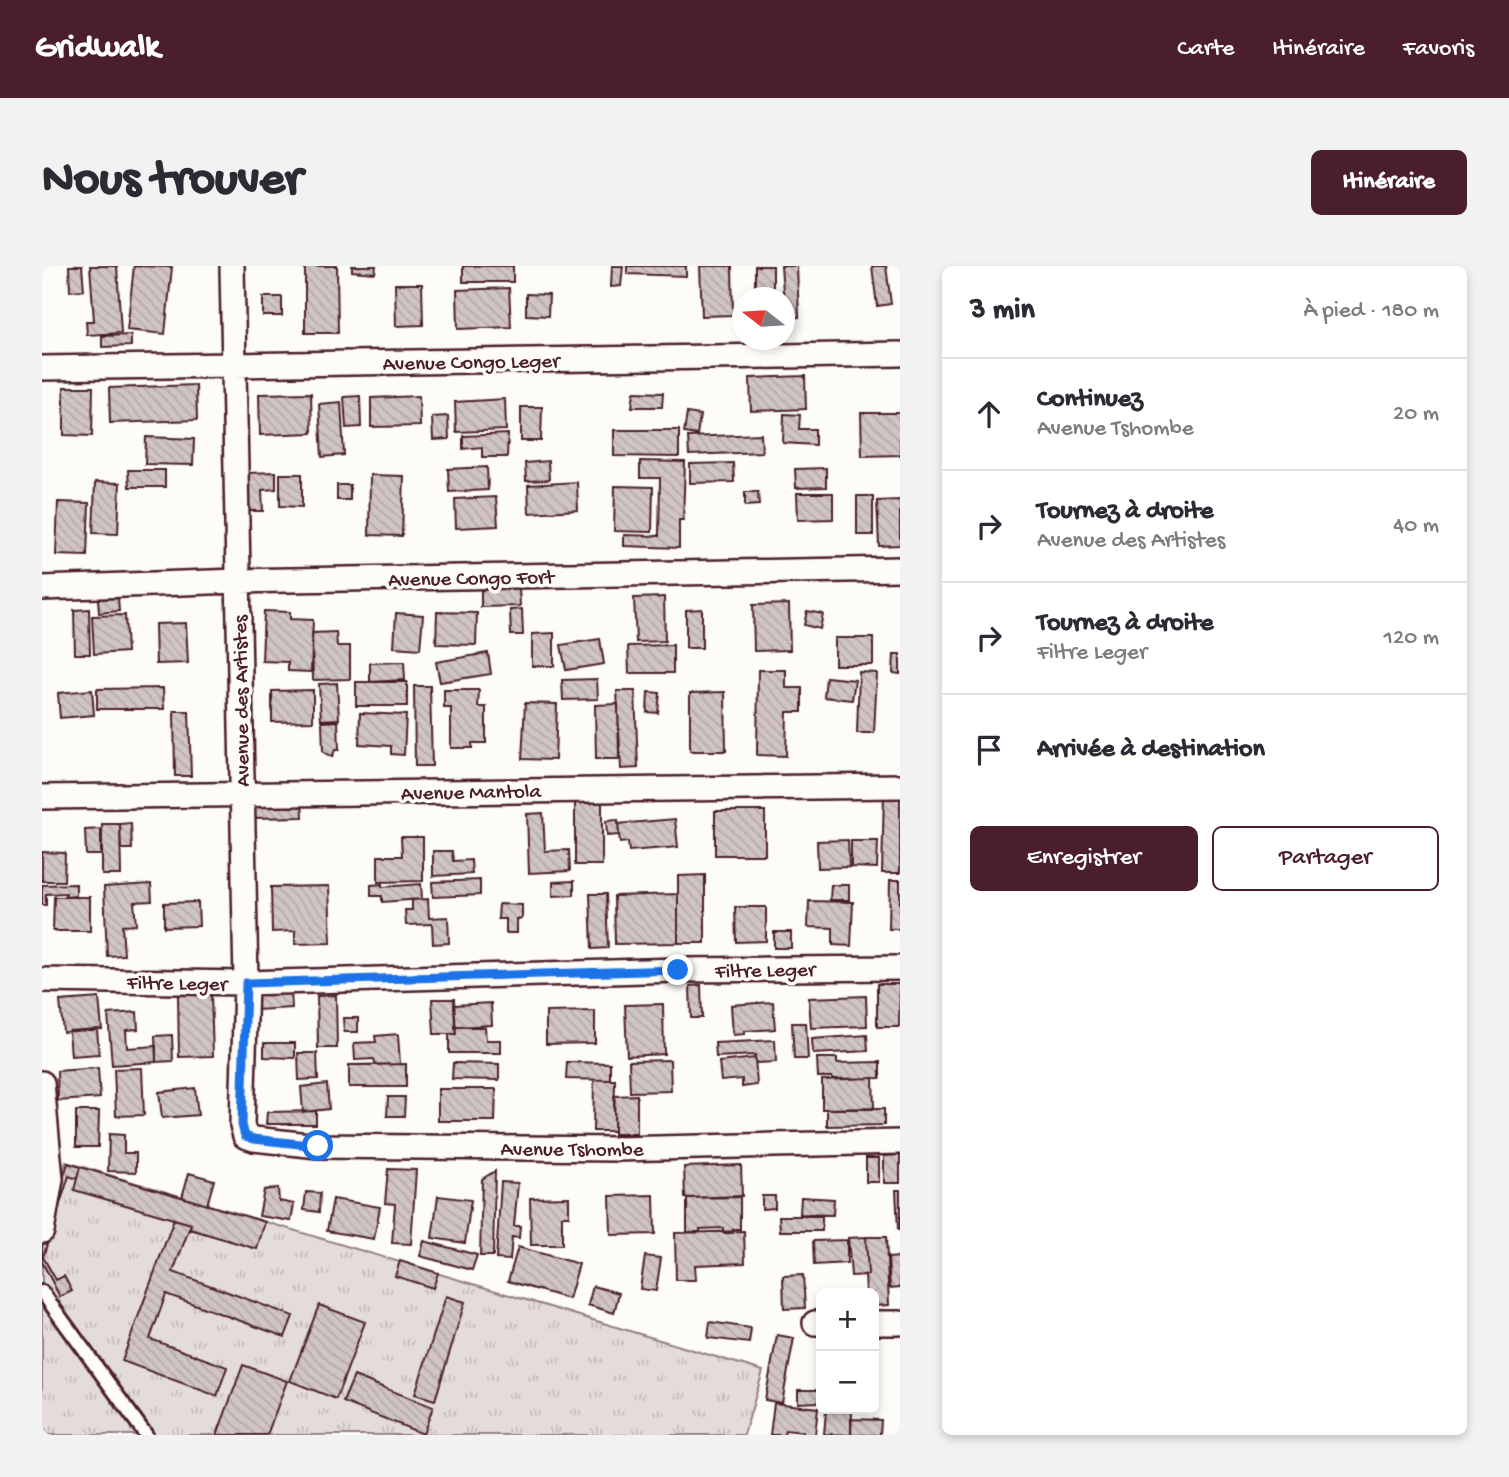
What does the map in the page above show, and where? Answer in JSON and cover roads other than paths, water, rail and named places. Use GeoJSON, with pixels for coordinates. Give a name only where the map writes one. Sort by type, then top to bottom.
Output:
{"type":"FeatureCollection","features":[{"type":"Feature","properties":{"kind":"street","name":"Avenue des Artistes"},"geometry":{"type":"LineString","coordinates":[[232,266],[246,983],[242,1125],[245,1136]]}},
{"type":"Feature","properties":{"kind":"street","name":"Avenue Congo Leger"},"geometry":{"type":"LineString","coordinates":[[42,368],[900,354]]}},
{"type":"Feature","properties":{"kind":"street","name":"Avenue Congo Fort"},"geometry":{"type":"LineString","coordinates":[[42,587],[900,569]]}},
{"type":"Feature","properties":{"kind":"street","name":"Avenue Mantola"},"geometry":{"type":"LineString","coordinates":[[42,797],[900,786]]}},
{"type":"Feature","properties":{"kind":"street","name":"Filtre Leger"},"geometry":{"type":"LineString","coordinates":[[42,980],[246,983],[678,970],[900,968]]}},
{"type":"Feature","properties":{"kind":"street"},"geometry":{"type":"LineString","coordinates":[[42,1083],[51,1179],[42,1231]]}},
{"type":"Feature","properties":{"kind":"street","name":"Avenue Tshombe"},"geometry":{"type":"LineString","coordinates":[[245,1136],[318,1146],[372,1147],[616,1149],[900,1142]]}},
{"type":"Feature","properties":{"kind":"street"},"geometry":{"type":"LineString","coordinates":[[879,1323],[900,1323]]}},
{"type":"Feature","properties":{"kind":"lane"},"geometry":{"type":"LineString","coordinates":[[42,1292],[146,1435]]}}]}
